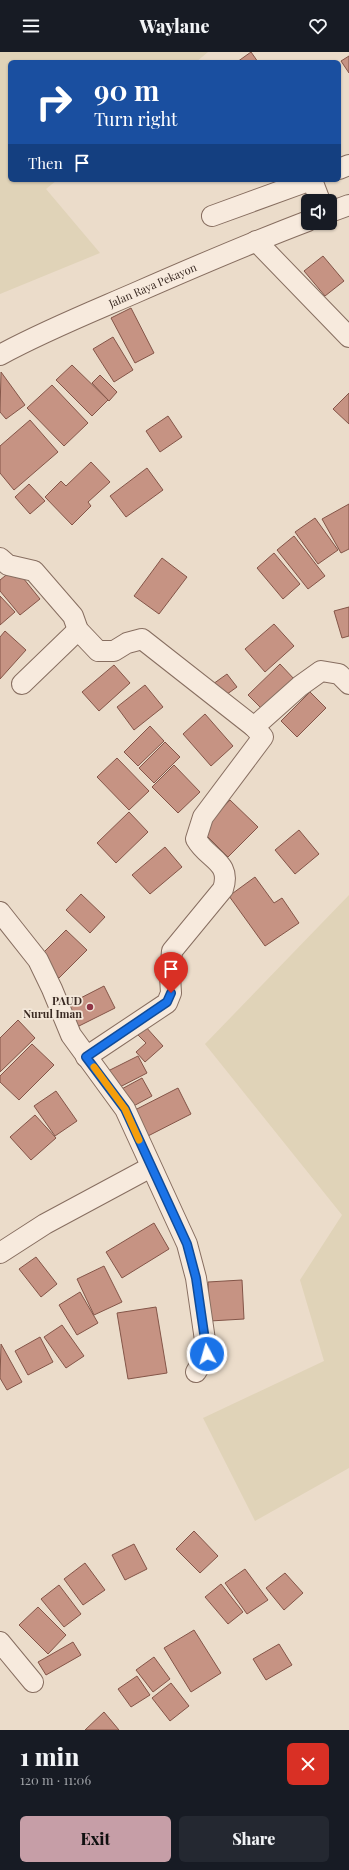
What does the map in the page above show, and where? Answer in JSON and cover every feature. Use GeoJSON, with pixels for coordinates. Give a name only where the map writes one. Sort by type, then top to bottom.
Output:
{"type":"FeatureCollection","features":[{"type":"Feature","properties":{"kind":"street"},"geometry":{"type":"LineString","coordinates":[[212,216],[314,187]]}},
{"type":"Feature","properties":{"kind":"street"},"geometry":{"type":"LineString","coordinates":[[337,209],[349,205]]}},
{"type":"Feature","properties":{"kind":"street","name":"Jalan Raya Pekayon"},"geometry":{"type":"LineString","coordinates":[[0,355],[27,340],[256,241],[301,224]]}},
{"type":"Feature","properties":{"kind":"street"},"geometry":{"type":"LineString","coordinates":[[256,241],[349,337]]}},
{"type":"Feature","properties":{"kind":"street"},"geometry":{"type":"LineString","coordinates":[[0,558],[8,565],[34,571],[73,616],[78,630],[98,651],[114,651],[127,643],[142,639],[254,727],[263,737],[203,817],[196,839],[200,847],[225,870],[226,878],[223,889],[172,951],[170,976],[171,993],[167,1002],[86,1057]]}},
{"type":"Feature","properties":{"kind":"street"},"geometry":{"type":"LineString","coordinates":[[22,684],[78,630]]}},
{"type":"Feature","properties":{"kind":"street"},"geometry":{"type":"LineString","coordinates":[[254,727],[300,686],[321,671],[338,674],[349,684]]}},
{"type":"Feature","properties":{"kind":"street"},"geometry":{"type":"LineString","coordinates":[[0,912],[38,960],[71,1035],[125,1109],[187,1244],[196,1278],[207,1354],[196,1372]]}},
{"type":"Feature","properties":{"kind":"street"},"geometry":{"type":"LineString","coordinates":[[0,1253],[45,1224],[151,1167]]}},
{"type":"Feature","properties":{"kind":"street"},"geometry":{"type":"LineString","coordinates":[[0,1642],[33,1682]]}},
{"type":"Feature","properties":{"kind":"shaded area"},"geometry":{"type":"Polygon","coordinates":[[[0,52],[208,52],[198,60],[8,60],[8,182],[55,182],[46,189],[100,253],[0,294],[0,52]]]}},
{"type":"Feature","properties":{"kind":"shaded area"},"geometry":{"type":"Polygon","coordinates":[[[349,895],[349,1468],[255,1521],[203,1418],[324,1361],[300,1280],[342,1215],[205,1044],[349,895]]]}},
{"type":"Feature","properties":{"kind":"building"},"geometry":{"type":"Polygon","coordinates":[[[251,52],[257,60],[240,60],[251,52]]]}},
{"type":"Feature","properties":{"kind":"building"},"geometry":{"type":"Polygon","coordinates":[[[349,56],[349,73],[341,61],[349,56]]]}},
{"type":"Feature","properties":{"kind":"building"},"geometry":{"type":"Polygon","coordinates":[[[323,256],[344,281],[325,296],[304,271],[323,256]]]}},
{"type":"Feature","properties":{"kind":"building"},"geometry":{"type":"Polygon","coordinates":[[[131,308],[154,353],[135,363],[111,318],[131,308]]]}},
{"type":"Feature","properties":{"kind":"building"},"geometry":{"type":"Polygon","coordinates":[[[113,337],[133,370],[114,382],[93,349],[113,337]]]}},
{"type":"Feature","properties":{"kind":"building"},"geometry":{"type":"Polygon","coordinates":[[[72,365],[108,400],[92,416],[56,380],[72,365]]]}},
{"type":"Feature","properties":{"kind":"building"},"geometry":{"type":"Polygon","coordinates":[[[1,372],[25,405],[6,419],[0,412],[1,372]]]}},
{"type":"Feature","properties":{"kind":"building"},"geometry":{"type":"Polygon","coordinates":[[[100,375],[117,392],[109,401],[92,383],[100,375]]]}},
{"type":"Feature","properties":{"kind":"building"},"geometry":{"type":"Polygon","coordinates":[[[52,385],[88,423],[64,446],[27,408],[52,385]]]}},
{"type":"Feature","properties":{"kind":"building"},"geometry":{"type":"Polygon","coordinates":[[[349,393],[349,424],[333,409],[349,393]]]}},
{"type":"Feature","properties":{"kind":"building"},"geometry":{"type":"Polygon","coordinates":[[[168,416],[182,437],[160,452],[146,431],[168,416]]]}},
{"type":"Feature","properties":{"kind":"building"},"geometry":{"type":"Polygon","coordinates":[[[30,420],[58,452],[14,490],[0,473],[0,446],[30,420]]]}},
{"type":"Feature","properties":{"kind":"building"},"geometry":{"type":"Polygon","coordinates":[[[91,462],[110,482],[88,502],[91,506],[72,525],[45,497],[61,481],[66,486],[91,462]]]}},
{"type":"Feature","properties":{"kind":"building"},"geometry":{"type":"Polygon","coordinates":[[[147,468],[163,490],[126,517],[110,496],[147,468]]]}},
{"type":"Feature","properties":{"kind":"building"},"geometry":{"type":"Polygon","coordinates":[[[29,484],[45,501],[30,514],[15,497],[29,484]]]}},
{"type":"Feature","properties":{"kind":"building"},"geometry":{"type":"Polygon","coordinates":[[[349,504],[349,549],[341,553],[322,519],[349,504]]]}},
{"type":"Feature","properties":{"kind":"building"},"geometry":{"type":"Polygon","coordinates":[[[315,518],[338,550],[318,564],[295,532],[315,518]]]}},
{"type":"Feature","properties":{"kind":"building"},"geometry":{"type":"Polygon","coordinates":[[[294,536],[325,576],[308,589],[277,550],[294,536]]]}},
{"type":"Feature","properties":{"kind":"building"},"geometry":{"type":"Polygon","coordinates":[[[274,553],[300,584],[283,599],[257,568],[274,553]]]}},
{"type":"Feature","properties":{"kind":"building"},"geometry":{"type":"Polygon","coordinates":[[[162,558],[187,577],[159,614],[134,596],[162,558]]]}},
{"type":"Feature","properties":{"kind":"building"},"geometry":{"type":"Polygon","coordinates":[[[15,568],[40,599],[20,615],[0,591],[0,580],[15,568]]]}},
{"type":"Feature","properties":{"kind":"building"},"geometry":{"type":"Polygon","coordinates":[[[0,596],[15,612],[0,625],[0,596]]]}},
{"type":"Feature","properties":{"kind":"building"},"geometry":{"type":"Polygon","coordinates":[[[349,607],[349,636],[342,638],[334,611],[349,607]]]}},
{"type":"Feature","properties":{"kind":"building"},"geometry":{"type":"Polygon","coordinates":[[[274,624],[294,646],[265,672],[245,649],[274,624]]]}},
{"type":"Feature","properties":{"kind":"building"},"geometry":{"type":"Polygon","coordinates":[[[5,631],[26,650],[0,679],[0,637],[5,631]]]}},
{"type":"Feature","properties":{"kind":"building"},"geometry":{"type":"Polygon","coordinates":[[[280,664],[295,680],[264,711],[248,695],[280,664]]]}},
{"type":"Feature","properties":{"kind":"building"},"geometry":{"type":"Polygon","coordinates":[[[114,665],[130,683],[99,711],[82,692],[114,665]]]}},
{"type":"Feature","properties":{"kind":"building"},"geometry":{"type":"Polygon","coordinates":[[[227,674],[237,687],[223,697],[213,684],[227,674]]]}},
{"type":"Feature","properties":{"kind":"building"},"geometry":{"type":"Polygon","coordinates":[[[145,685],[163,707],[134,730],[117,707],[145,685]]]}},
{"type":"Feature","properties":{"kind":"building"},"geometry":{"type":"Polygon","coordinates":[[[310,692],[326,708],[297,737],[281,721],[310,692]]]}},
{"type":"Feature","properties":{"kind":"building"},"geometry":{"type":"Polygon","coordinates":[[[205,714],[233,746],[211,766],[183,734],[205,714]]]}},
{"type":"Feature","properties":{"kind":"building"},"geometry":{"type":"Polygon","coordinates":[[[150,726],[164,741],[138,766],[124,752],[150,726]]]}},
{"type":"Feature","properties":{"kind":"building"},"geometry":{"type":"Polygon","coordinates":[[[165,742],[180,757],[154,783],[139,768],[165,742]]]}},
{"type":"Feature","properties":{"kind":"building"},"geometry":{"type":"Polygon","coordinates":[[[117,758],[149,791],[129,810],[97,777],[117,758]]]}},
{"type":"Feature","properties":{"kind":"building"},"geometry":{"type":"Polygon","coordinates":[[[174,765],[200,792],[178,813],[152,787],[174,765]]]}},
{"type":"Feature","properties":{"kind":"building"},"geometry":{"type":"Polygon","coordinates":[[[230,800],[258,827],[228,857],[201,830],[230,800]]]}},
{"type":"Feature","properties":{"kind":"building"},"geometry":{"type":"Polygon","coordinates":[[[129,812],[148,832],[116,863],[97,843],[129,812]]]}},
{"type":"Feature","properties":{"kind":"building"},"geometry":{"type":"Polygon","coordinates":[[[299,830],[319,854],[295,874],[275,850],[299,830]]]}},
{"type":"Feature","properties":{"kind":"building"},"geometry":{"type":"Polygon","coordinates":[[[165,847],[182,867],[150,894],[132,875],[165,847]]]}},
{"type":"Feature","properties":{"kind":"building"},"geometry":{"type":"Polygon","coordinates":[[[255,877],[274,903],[282,898],[299,923],[265,946],[229,896],[255,877]]]}},
{"type":"Feature","properties":{"kind":"building"},"geometry":{"type":"Polygon","coordinates":[[[81,894],[105,917],[90,933],[66,910],[81,894]]]}},
{"type":"Feature","properties":{"kind":"building"},"geometry":{"type":"Polygon","coordinates":[[[66,930],[87,950],[59,978],[39,957],[66,930]]]}},
{"type":"Feature","properties":{"kind":"building","name":"PAUD Nurul Iman"},"geometry":{"type":"Polygon","coordinates":[[[104,986],[115,1008],[75,1028],[65,1006],[104,986]]]}},
{"type":"Feature","properties":{"kind":"building"},"geometry":{"type":"Polygon","coordinates":[[[18,1020],[35,1038],[0,1072],[0,1038],[18,1020]]]}},
{"type":"Feature","properties":{"kind":"building"},"geometry":{"type":"Polygon","coordinates":[[[145,1026],[163,1046],[145,1062],[136,1052],[146,1043],[136,1033],[145,1026]]]}},
{"type":"Feature","properties":{"kind":"building"},"geometry":{"type":"Polygon","coordinates":[[[32,1044],[54,1065],[19,1100],[0,1082],[0,1076],[32,1044]]]}},
{"type":"Feature","properties":{"kind":"building"},"geometry":{"type":"Polygon","coordinates":[[[138,1056],[147,1073],[116,1089],[106,1072],[138,1056]]]}},
{"type":"Feature","properties":{"kind":"building"},"geometry":{"type":"Polygon","coordinates":[[[142,1078],[152,1096],[128,1109],[118,1091],[142,1078]]]}},
{"type":"Feature","properties":{"kind":"building"},"geometry":{"type":"Polygon","coordinates":[[[178,1088],[191,1114],[146,1137],[133,1111],[178,1088]]]}},
{"type":"Feature","properties":{"kind":"building"},"geometry":{"type":"Polygon","coordinates":[[[56,1091],[77,1121],[55,1136],[34,1106],[56,1091]]]}},
{"type":"Feature","properties":{"kind":"building"},"geometry":{"type":"Polygon","coordinates":[[[35,1115],[56,1138],[31,1160],[10,1137],[35,1115]]]}},
{"type":"Feature","properties":{"kind":"building"},"geometry":{"type":"Polygon","coordinates":[[[154,1223],[169,1249],[122,1278],[106,1252],[154,1223]]]}},
{"type":"Feature","properties":{"kind":"building"},"geometry":{"type":"Polygon","coordinates":[[[36,1257],[57,1284],[41,1297],[19,1269],[36,1257]]]}},
{"type":"Feature","properties":{"kind":"building"},"geometry":{"type":"Polygon","coordinates":[[[104,1266],[122,1302],[94,1315],[77,1279],[104,1266]]]}},
{"type":"Feature","properties":{"kind":"building"},"geometry":{"type":"Polygon","coordinates":[[[242,1280],[244,1319],[210,1321],[208,1282],[242,1280]]]}},
{"type":"Feature","properties":{"kind":"building"},"geometry":{"type":"Polygon","coordinates":[[[80,1292],[98,1323],[77,1335],[59,1305],[80,1292]]]}},
{"type":"Feature","properties":{"kind":"building"},"geometry":{"type":"Polygon","coordinates":[[[156,1307],[167,1373],[128,1379],[117,1313],[156,1307]]]}},
{"type":"Feature","properties":{"kind":"building"},"geometry":{"type":"Polygon","coordinates":[[[62,1325],[84,1356],[66,1368],[44,1337],[62,1325]]]}},
{"type":"Feature","properties":{"kind":"building"},"geometry":{"type":"Polygon","coordinates":[[[40,1337],[53,1362],[28,1375],[15,1351],[40,1337]]]}},
{"type":"Feature","properties":{"kind":"building"},"geometry":{"type":"Polygon","coordinates":[[[1,1344],[22,1382],[7,1390],[0,1378],[1,1344]]]}},
{"type":"Feature","properties":{"kind":"building"},"geometry":{"type":"Polygon","coordinates":[[[194,1531],[218,1556],[200,1573],[176,1549],[194,1531]]]}},
{"type":"Feature","properties":{"kind":"building"},"geometry":{"type":"Polygon","coordinates":[[[134,1544],[147,1569],[125,1580],[112,1555],[134,1544]]]}},
{"type":"Feature","properties":{"kind":"building"},"geometry":{"type":"Polygon","coordinates":[[[85,1563],[105,1590],[83,1605],[64,1579],[85,1563]]]}},
{"type":"Feature","properties":{"kind":"building"},"geometry":{"type":"Polygon","coordinates":[[[245,1569],[268,1600],[247,1614],[225,1583],[245,1569]]]}},
{"type":"Feature","properties":{"kind":"building"},"geometry":{"type":"Polygon","coordinates":[[[285,1573],[303,1593],[284,1610],[266,1588],[285,1573]]]}},
{"type":"Feature","properties":{"kind":"building"},"geometry":{"type":"Polygon","coordinates":[[[221,1584],[243,1612],[228,1624],[205,1597],[221,1584]]]}},
{"type":"Feature","properties":{"kind":"building"},"geometry":{"type":"Polygon","coordinates":[[[59,1585],[81,1614],[64,1627],[41,1599],[59,1585]]]}},
{"type":"Feature","properties":{"kind":"building"},"geometry":{"type":"Polygon","coordinates":[[[38,1607],[66,1635],[48,1654],[19,1625],[38,1607]]]}},
{"type":"Feature","properties":{"kind":"building"},"geometry":{"type":"Polygon","coordinates":[[[194,1630],[221,1673],[191,1692],[164,1648],[194,1630]]]}},
{"type":"Feature","properties":{"kind":"building"},"geometry":{"type":"Polygon","coordinates":[[[73,1642],[81,1655],[46,1675],[38,1662],[73,1642]]]}},
{"type":"Feature","properties":{"kind":"building"},"geometry":{"type":"Polygon","coordinates":[[[279,1644],[292,1665],[266,1680],[253,1659],[279,1644]]]}},
{"type":"Feature","properties":{"kind":"building"},"geometry":{"type":"Polygon","coordinates":[[[154,1657],[170,1679],[153,1692],[136,1670],[154,1657]]]}},
{"type":"Feature","properties":{"kind":"building"},"geometry":{"type":"Polygon","coordinates":[[[137,1676],[150,1695],[131,1707],[118,1689],[137,1676]]]}},
{"type":"Feature","properties":{"kind":"building"},"geometry":{"type":"Polygon","coordinates":[[[171,1683],[189,1706],[170,1721],[152,1698],[171,1683]]]}},
{"type":"Feature","properties":{"kind":"building"},"geometry":{"type":"Polygon","coordinates":[[[104,1712],[119,1730],[85,1730],[104,1712]]]}},
{"type":"Feature","properties":{"kind":"slow traffic"},"geometry":{"type":"LineString","coordinates":[[94,1067],[125,1109],[139,1140]]}},
{"type":"Feature","properties":{"kind":"place","name":"PAUD Nurul Iman"},"geometry":{"type":"Point","coordinates":[90,1007]}},
{"type":"Feature","properties":{"kind":"route"},"geometry":{"type":"LineString","coordinates":[[171,993],[167,1002],[86,1057],[125,1109],[187,1244],[196,1278],[206,1338],[207,1354]]}}]}
